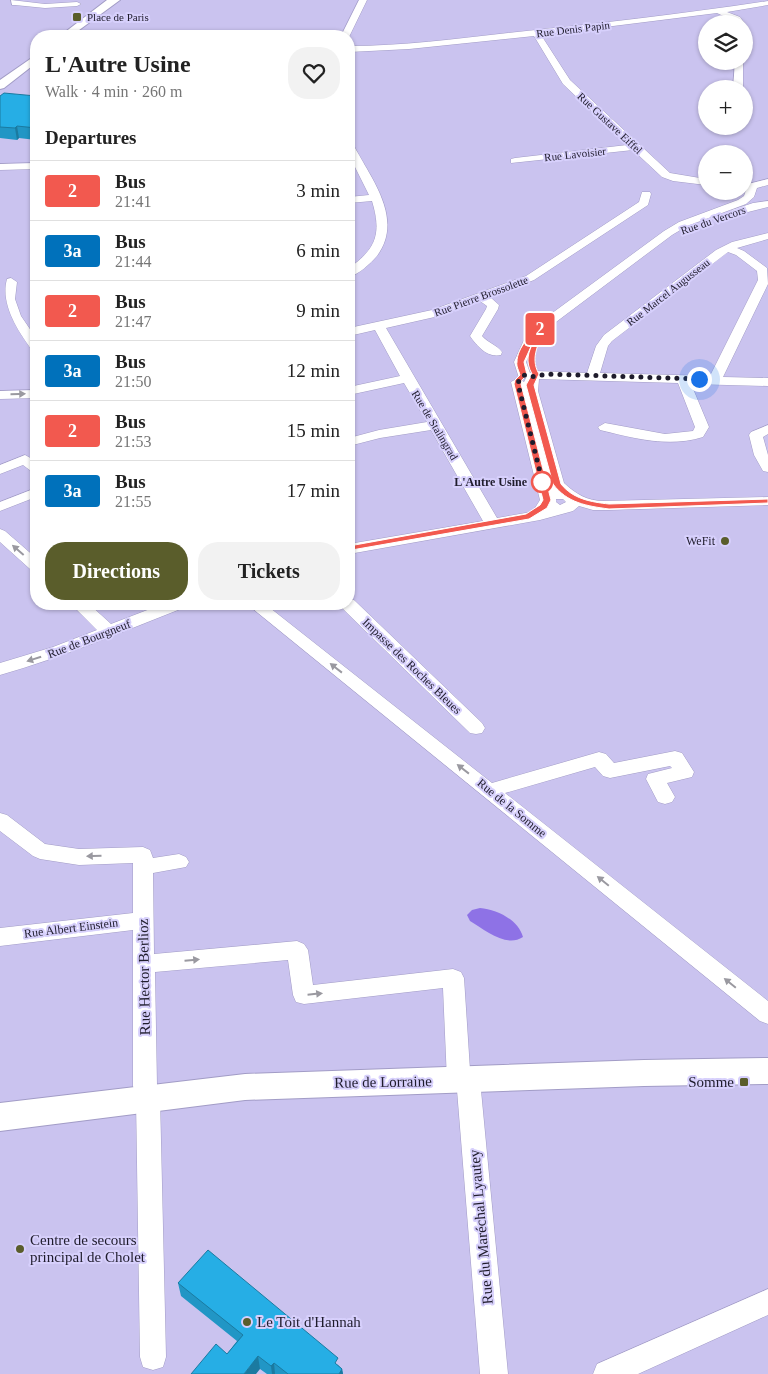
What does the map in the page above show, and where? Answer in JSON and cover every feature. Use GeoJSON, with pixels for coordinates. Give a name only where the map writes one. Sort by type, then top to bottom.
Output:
{"type":"FeatureCollection","features":[{"type":"Feature","properties":{"kind":"main road"},"geometry":{"type":"LineString","coordinates":[[66,30],[86,15],[98,0]]}},
{"type":"Feature","properties":{"kind":"main road"},"geometry":{"type":"LineString","coordinates":[[73,30],[115,0]]}},
{"type":"Feature","properties":{"kind":"main road"},"geometry":{"type":"LineString","coordinates":[[0,81],[30,58]]}},
{"type":"Feature","properties":{"kind":"main road"},"geometry":{"type":"LineString","coordinates":[[0,86],[30,63]]}},
{"type":"Feature","properties":{"kind":"main road","name":"Rue de Lorraine"},"geometry":{"type":"LineString","coordinates":[[0,1117],[245,1087],[633,1073],[768,1072]]}},
{"type":"Feature","properties":{"kind":"street"},"geometry":{"type":"LineString","coordinates":[[15,0],[16,3],[45,6],[77,4]]}},
{"type":"Feature","properties":{"kind":"street"},"geometry":{"type":"LineString","coordinates":[[348,30],[363,0]]}},
{"type":"Feature","properties":{"kind":"street","name":"Rue Denis Papin"},"geometry":{"type":"LineString","coordinates":[[355,52],[719,11],[768,2]]}},
{"type":"Feature","properties":{"kind":"street"},"geometry":{"type":"LineString","coordinates":[[719,11],[727,15]]}},
{"type":"Feature","properties":{"kind":"street","name":"Rue Gustave Eiffel"},"geometry":{"type":"LineString","coordinates":[[536,33],[566,82],[634,147],[666,175],[685,181],[698,182]]}},
{"type":"Feature","properties":{"kind":"street","name":"Rue Denis Papin"},"geometry":{"type":"LineString","coordinates":[[355,46],[376,49]]}},
{"type":"Feature","properties":{"kind":"street","name":"Rue Denis Papin"},"geometry":{"type":"LineString","coordinates":[[355,49],[376,49]]}},
{"type":"Feature","properties":{"kind":"street","name":"Rue Lavoisier"},"geometry":{"type":"LineString","coordinates":[[516,161],[634,147]]}},
{"type":"Feature","properties":{"kind":"street"},"geometry":{"type":"LineString","coordinates":[[355,158],[384,218],[382,239],[367,260],[355,269]]}},
{"type":"Feature","properties":{"kind":"street"},"geometry":{"type":"LineString","coordinates":[[0,167],[30,166]]}},
{"type":"Feature","properties":{"kind":"street"},"geometry":{"type":"LineString","coordinates":[[753,187],[768,182]]}},
{"type":"Feature","properties":{"kind":"street"},"geometry":{"type":"LineString","coordinates":[[753,193],[758,200],[768,204]]}},
{"type":"Feature","properties":{"kind":"street","name":"Rue Pierre Brossolette"},"geometry":{"type":"LineString","coordinates":[[355,331],[435,313],[530,278],[644,203],[646,194]]}},
{"type":"Feature","properties":{"kind":"street"},"geometry":{"type":"LineString","coordinates":[[355,200],[375,198]]}},
{"type":"Feature","properties":{"kind":"street","name":"Rue du Vercors"},"geometry":{"type":"LineString","coordinates":[[566,505],[562,490],[556,479],[530,385],[533,374],[531,354],[544,325],[683,224],[745,200]]}},
{"type":"Feature","properties":{"kind":"street","name":"Rue du Vercors"},"geometry":{"type":"LineString","coordinates":[[634,258],[691,225],[752,206],[768,204]]}},
{"type":"Feature","properties":{"kind":"street","name":"Rue Marcel Augusseau"},"geometry":{"type":"LineString","coordinates":[[593,376],[602,346],[608,338],[684,278],[728,248],[768,236]]}},
{"type":"Feature","properties":{"kind":"street"},"geometry":{"type":"LineString","coordinates":[[715,380],[764,280],[763,270],[740,253],[728,248]]}},
{"type":"Feature","properties":{"kind":"street"},"geometry":{"type":"LineString","coordinates":[[11,282],[8,288],[10,310],[30,338]]}},
{"type":"Feature","properties":{"kind":"street"},"geometry":{"type":"LineString","coordinates":[[482,297],[493,304],[492,312],[480,327],[476,336],[484,346],[496,352]]}},
{"type":"Feature","properties":{"kind":"street","name":"Rue de Stalingrad"},"geometry":{"type":"LineString","coordinates":[[379,327],[492,523]]}},
{"type":"Feature","properties":{"kind":"street"},"geometry":{"type":"LineString","coordinates":[[533,374],[768,382]]}},
{"type":"Feature","properties":{"kind":"street","name":"Rue du Vercors"},"geometry":{"type":"LineString","coordinates":[[533,374],[519,380],[519,392],[547,500]]}},
{"type":"Feature","properties":{"kind":"street"},"geometry":{"type":"LineString","coordinates":[[355,390],[407,378]]}},
{"type":"Feature","properties":{"kind":"street"},"geometry":{"type":"LineString","coordinates":[[605,427],[632,434],[657,436],[692,437],[698,434],[702,428],[696,411],[688,397],[683,379]]}},
{"type":"Feature","properties":{"kind":"street"},"geometry":{"type":"LineString","coordinates":[[0,395],[30,394]]}},
{"type":"Feature","properties":{"kind":"street"},"geometry":{"type":"LineString","coordinates":[[355,440],[379,434],[434,425]]}},
{"type":"Feature","properties":{"kind":"street"},"geometry":{"type":"LineString","coordinates":[[767,465],[761,455],[756,435],[768,429]]}},
{"type":"Feature","properties":{"kind":"street"},"geometry":{"type":"LineString","coordinates":[[0,470],[30,464]]}},
{"type":"Feature","properties":{"kind":"street"},"geometry":{"type":"LineString","coordinates":[[0,507],[30,494]]}},
{"type":"Feature","properties":{"kind":"street"},"geometry":{"type":"LineString","coordinates":[[529,516],[544,506],[547,500],[556,494],[566,505]]}},
{"type":"Feature","properties":{"kind":"street"},"geometry":{"type":"LineString","coordinates":[[355,548],[529,516],[566,505],[590,509],[609,506],[768,501]]}},
{"type":"Feature","properties":{"kind":"street"},"geometry":{"type":"LineString","coordinates":[[0,534],[30,560]]}},
{"type":"Feature","properties":{"kind":"street"},"geometry":{"type":"LineString","coordinates":[[86,610],[110,632]]}},
{"type":"Feature","properties":{"kind":"street","name":"Rue de Bourgneuf"},"geometry":{"type":"LineString","coordinates":[[0,669],[59,651],[163,610]]}},
{"type":"Feature","properties":{"kind":"street","name":"Rue de la Somme"},"geometry":{"type":"LineString","coordinates":[[263,610],[492,791],[768,1014]]}},
{"type":"Feature","properties":{"kind":"street","name":"Impasse des Roches Bleues"},"geometry":{"type":"LineString","coordinates":[[354,610],[476,728]]}},
{"type":"Feature","properties":{"kind":"street"},"geometry":{"type":"LineString","coordinates":[[492,791],[500,787],[599,759],[610,770],[675,758],[685,772],[655,780],[665,797]]}},
{"type":"Feature","properties":{"kind":"street"},"geometry":{"type":"LineString","coordinates":[[0,820],[40,851],[79,857],[179,862]]}},
{"type":"Feature","properties":{"kind":"street","name":"Rue Hector Berlioz"},"geometry":{"type":"LineString","coordinates":[[143,861],[145,1086],[148,1098],[153,1357]]}},
{"type":"Feature","properties":{"kind":"street","name":"Rue Albert Einstein"},"geometry":{"type":"LineString","coordinates":[[0,937],[143,920]]}},
{"type":"Feature","properties":{"kind":"street","name":"Rue du Maréchal Lyautey"},"geometry":{"type":"LineString","coordinates":[[143,964],[297,950],[304,995],[453,978],[494,1374]]}},
{"type":"Feature","properties":{"kind":"street"},"geometry":{"type":"LineString","coordinates":[[607,1374],[768,1302]]}},
{"type":"Feature","properties":{"kind":"shaded area"},"geometry":{"type":"Polygon","coordinates":[[[480,908],[500,913],[512,920],[523,937],[516,940],[503,939],[470,921],[467,915],[472,910],[480,908]]]}},
{"type":"Feature","properties":{"kind":"building"},"geometry":{"type":"Polygon","coordinates":[[[4,93],[30,95],[30,127],[0,127],[0,96],[4,93]]]}},
{"type":"Feature","properties":{"kind":"building","name":"Le Toit d'Hannah"},"geometry":{"type":"Polygon","coordinates":[[[208,1250],[338,1358],[335,1363],[342,1369],[339,1374],[288,1374],[274,1363],[271,1366],[258,1356],[244,1374],[191,1374],[216,1344],[227,1354],[243,1335],[178,1283],[208,1250]]]}},
{"type":"Feature","properties":{"kind":"bus line","name":"2"},"geometry":{"type":"LineString","coordinates":[[355,548],[529,516],[538,512],[544,506],[547,500],[518,384],[524,375],[520,362],[524,350],[530,340],[544,325],[531,354],[531,366],[536,374],[532,378],[530,385],[557,484],[565,494],[597,506],[768,501]]}},
{"type":"Feature","properties":{"kind":"place","name":"Place de Paris"},"geometry":{"type":"Point","coordinates":[77,17]}},
{"type":"Feature","properties":{"kind":"place","name":"L'Autre Usine"},"geometry":{"type":"Point","coordinates":[542,482]}},
{"type":"Feature","properties":{"kind":"place","name":"WeFit"},"geometry":{"type":"Point","coordinates":[725,541]}},
{"type":"Feature","properties":{"kind":"place","name":"Somme"},"geometry":{"type":"Point","coordinates":[744,1082]}},
{"type":"Feature","properties":{"kind":"place","name":"Centre de secours principal de Cholet"},"geometry":{"type":"Point","coordinates":[20,1249]}},
{"type":"Feature","properties":{"kind":"place","name":"Le Toit d'Hannah"},"geometry":{"type":"Point","coordinates":[247,1322]}},
{"type":"Feature","properties":{"kind":"route"},"geometry":{"type":"LineString","coordinates":[[542,482],[543,484],[519,392],[519,380],[524,375],[528,377],[547,374],[699,379]]}}]}
